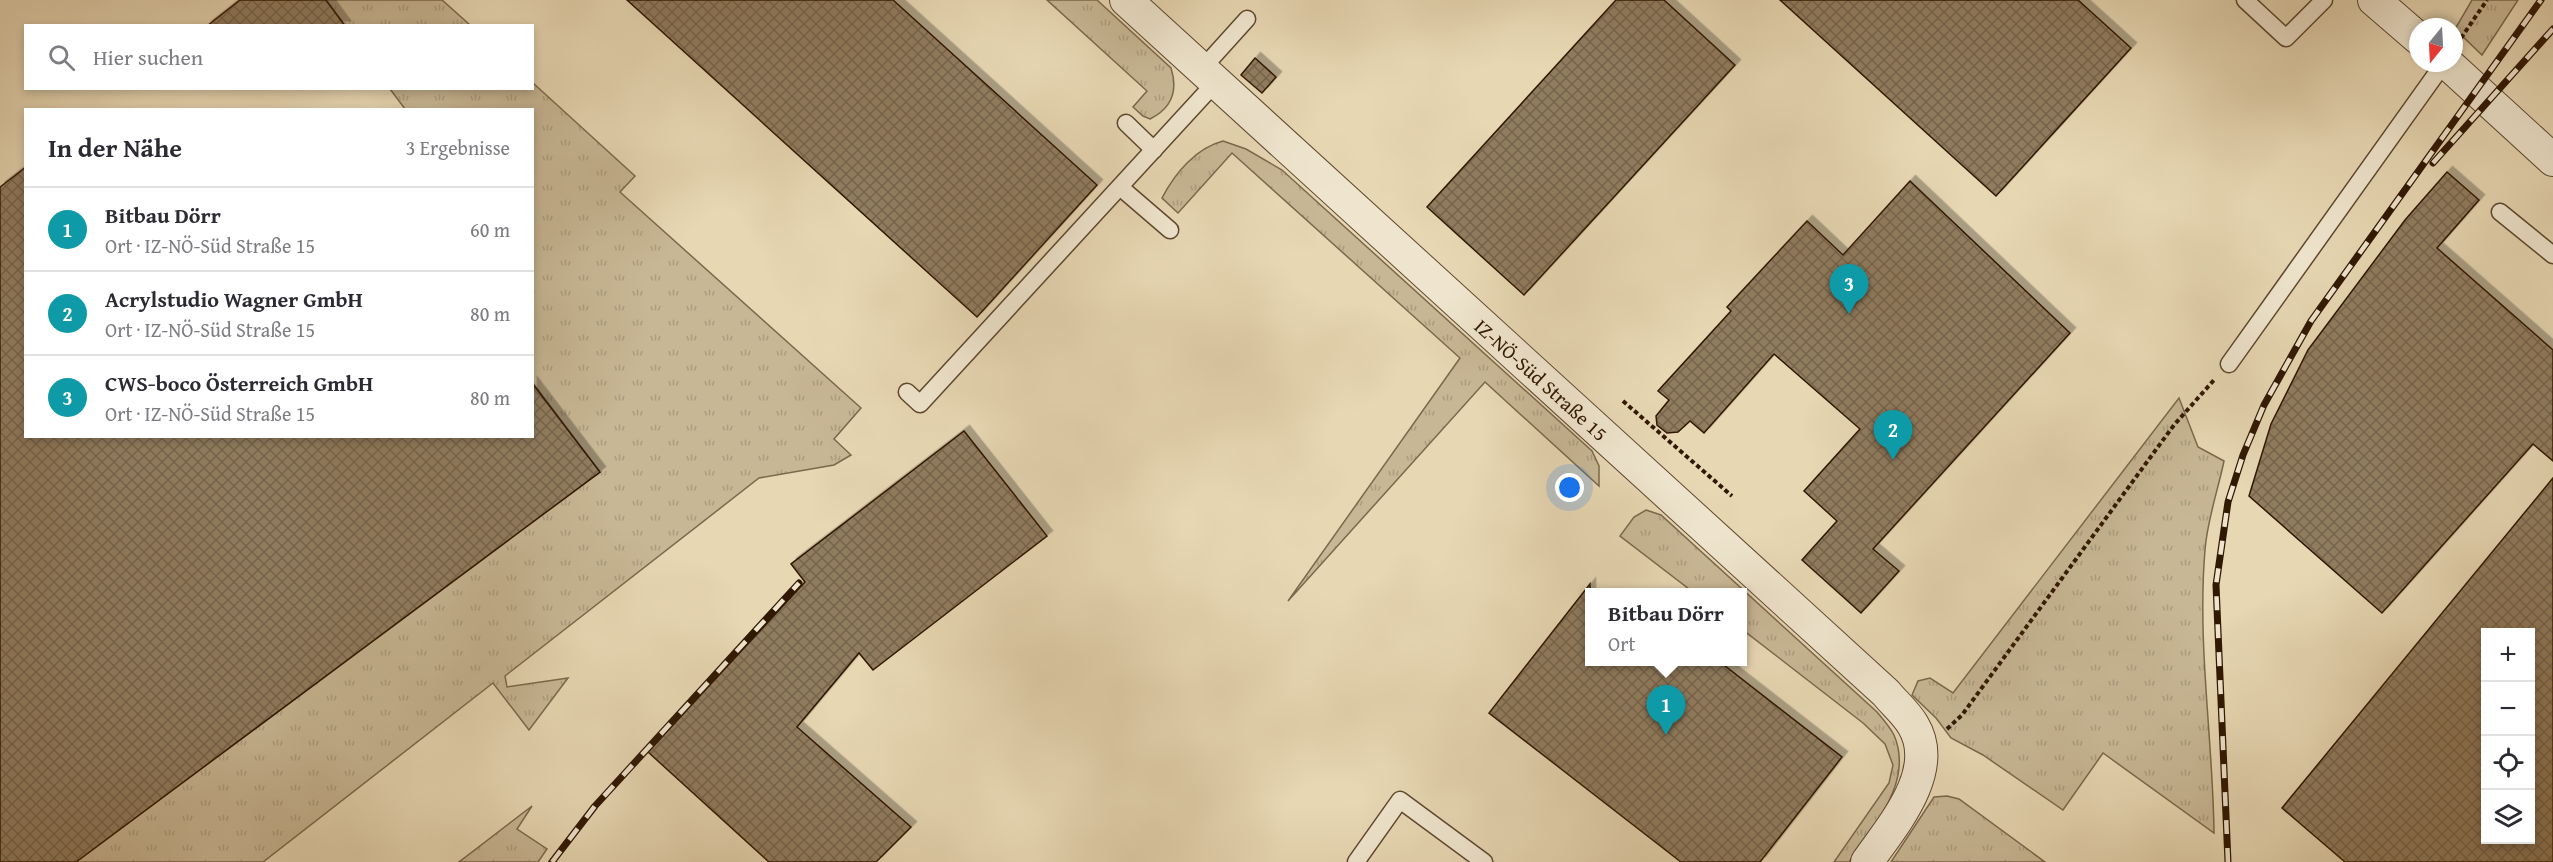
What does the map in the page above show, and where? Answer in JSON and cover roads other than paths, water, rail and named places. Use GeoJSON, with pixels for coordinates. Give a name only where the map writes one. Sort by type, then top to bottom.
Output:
{"type":"FeatureCollection","features":[{"type":"Feature","properties":{"kind":"street","name":"IZ-NÖ-Süd Straße 15"},"geometry":{"type":"LineString","coordinates":[[1126,0],[1886,693],[1913,726],[1920,765],[1902,811],[1866,862]]}},
{"type":"Feature","properties":{"kind":"street"},"geometry":{"type":"LineString","coordinates":[[2374,0],[2409,30]]}},
{"type":"Feature","properties":{"kind":"street"},"geometry":{"type":"LineString","coordinates":[[2463,68],[2553,160]]}},
{"type":"Feature","properties":{"kind":"lane"},"geometry":{"type":"LineString","coordinates":[[2245,0],[2286,38],[2324,0]]}},
{"type":"Feature","properties":{"kind":"lane"},"geometry":{"type":"LineString","coordinates":[[907,392],[920,404],[1154,150],[1247,19]]}},
{"type":"Feature","properties":{"kind":"lane"},"geometry":{"type":"LineString","coordinates":[[2229,364],[2438,72]]}},
{"type":"Feature","properties":{"kind":"lane"},"geometry":{"type":"LineString","coordinates":[[1125,123],[1154,150]]}},
{"type":"Feature","properties":{"kind":"lane"},"geometry":{"type":"LineString","coordinates":[[1120,187],[1170,230]]}},
{"type":"Feature","properties":{"kind":"lane"},"geometry":{"type":"LineString","coordinates":[[2500,212],[2553,255]]}},
{"type":"Feature","properties":{"kind":"lane"},"geometry":{"type":"LineString","coordinates":[[1356,862],[1400,800],[1484,862]]}},
{"type":"Feature","properties":{"kind":"railway"},"geometry":{"type":"LineString","coordinates":[[2228,862],[2216,585],[2228,502],[2243,455],[2264,405],[2311,321],[2541,0]]}},
{"type":"Feature","properties":{"kind":"railway"},"geometry":{"type":"LineString","coordinates":[[2433,163],[2553,29]]}},
{"type":"Feature","properties":{"kind":"railway"},"geometry":{"type":"LineString","coordinates":[[552,862],[595,806],[799,583]]}},
{"type":"Feature","properties":{"kind":"place","name":"CWS-boco Österreich GmbH"},"geometry":{"type":"Point","coordinates":[1849,314]}},
{"type":"Feature","properties":{"kind":"place","name":"Acrylstudio Wagner GmbH"},"geometry":{"type":"Point","coordinates":[1893,460]}},
{"type":"Feature","properties":{"kind":"place","name":"Bitbau Dörr"},"geometry":{"type":"Point","coordinates":[1666,735]}}]}
